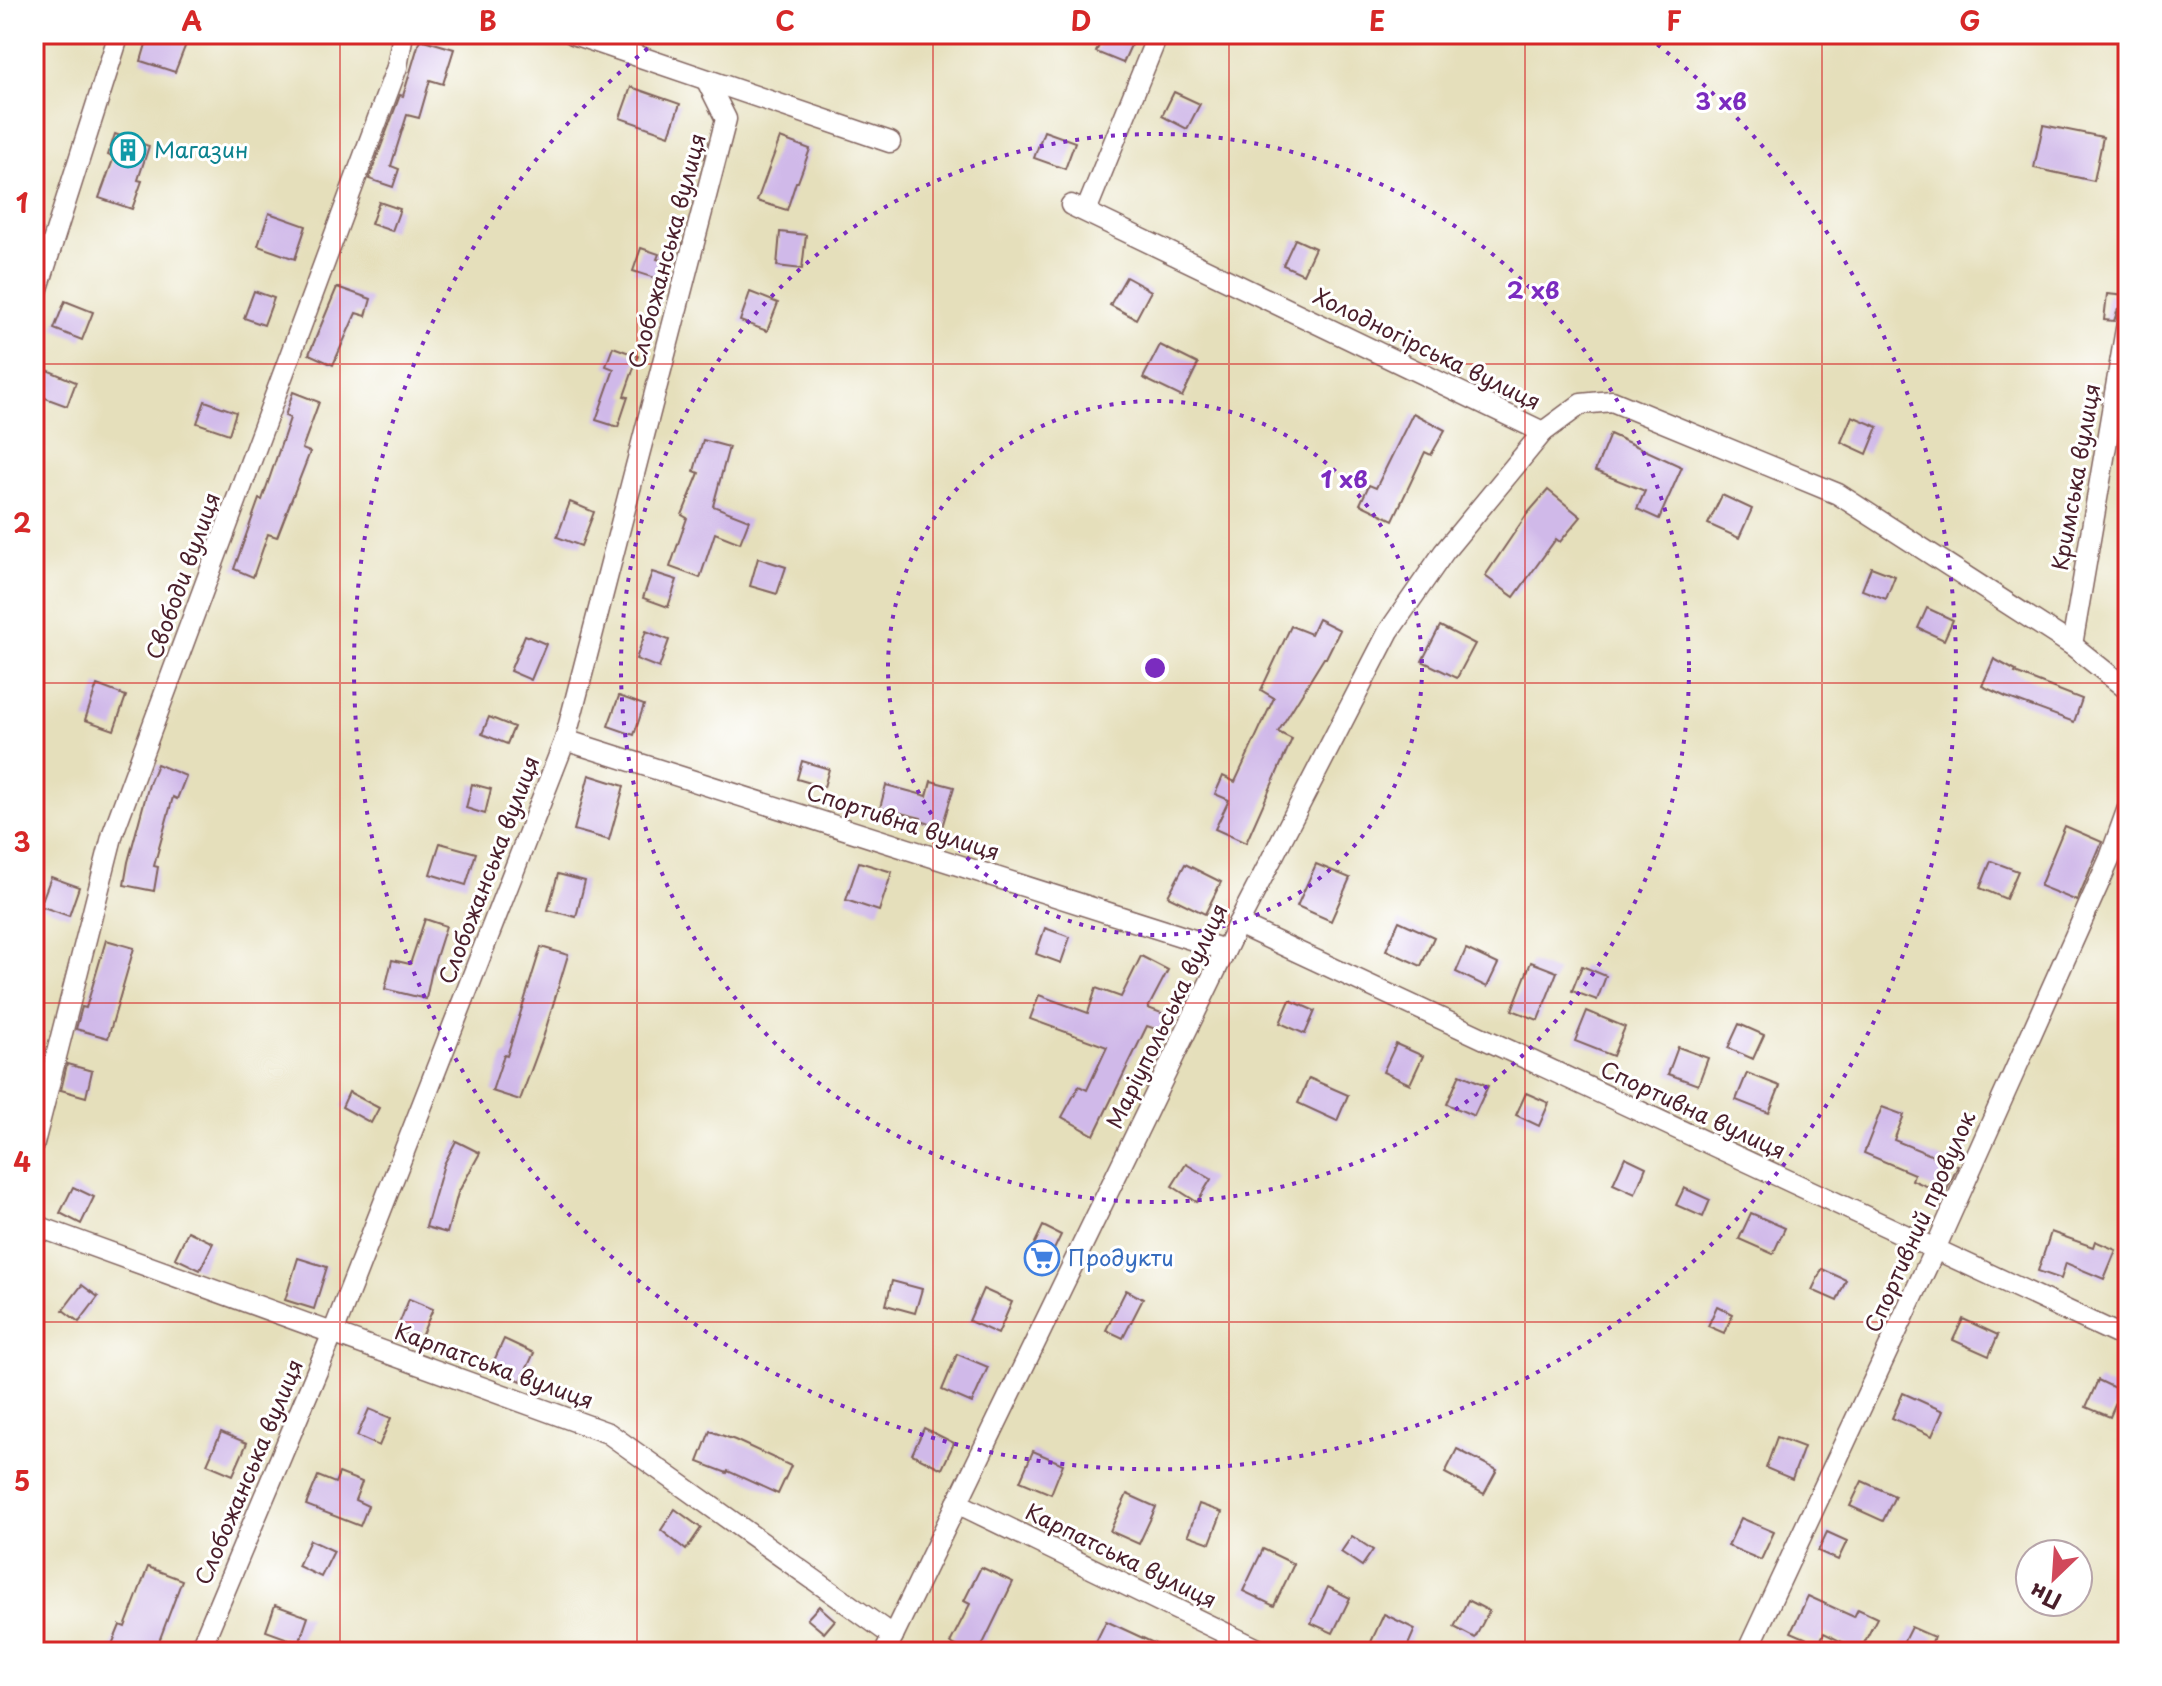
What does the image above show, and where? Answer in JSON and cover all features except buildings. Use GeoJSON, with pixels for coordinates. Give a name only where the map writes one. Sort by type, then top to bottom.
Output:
{"type":"FeatureCollection","features":[{"type":"Feature","properties":{"kind":"street"},"geometry":{"type":"LineString","coordinates":[[34,301],[119,34]]}},
{"type":"Feature","properties":{"kind":"street","name":"Свободи вулиця"},"geometry":{"type":"LineString","coordinates":[[34,1143],[113,833],[397,67],[403,34]]}},
{"type":"Feature","properties":{"kind":"street"},"geometry":{"type":"LineString","coordinates":[[573,34],[890,142]]}},
{"type":"Feature","properties":{"kind":"street","name":"Холодногірська вулиця"},"geometry":{"type":"LineString","coordinates":[[1158,34],[1079,208],[1543,432],[1581,404],[1612,401],[1838,494],[2072,645],[2128,690]]}},
{"type":"Feature","properties":{"kind":"street","name":"Слобожанська вулиця"},"geometry":{"type":"LineString","coordinates":[[199,1652],[333,1333],[565,740],[726,119],[707,81]]}},
{"type":"Feature","properties":{"kind":"street","name":"Кримська вулиця"},"geometry":{"type":"LineString","coordinates":[[2072,645],[2128,317]]}},
{"type":"Feature","properties":{"kind":"street","name":"Маріупольська вулиця"},"geometry":{"type":"LineString","coordinates":[[889,1644],[1225,950],[1389,631],[1444,552],[1543,432]]}},
{"type":"Feature","properties":{"kind":"street","name":"Спортивна вулиця"},"geometry":{"type":"LineString","coordinates":[[565,740],[1225,950]]}},
{"type":"Feature","properties":{"kind":"street","name":"Спортивний провулок"},"geometry":{"type":"LineString","coordinates":[[1747,1652],[1935,1249],[2110,858],[2128,808]]}},
{"type":"Feature","properties":{"kind":"street","name":"Спортивна вулиця"},"geometry":{"type":"LineString","coordinates":[[1238,924],[2128,1339]]}},
{"type":"Feature","properties":{"kind":"street","name":"Карпатська вулиця"},"geometry":{"type":"LineString","coordinates":[[34,1225],[608,1433],[889,1644]]}},
{"type":"Feature","properties":{"kind":"street","name":"Карпатська вулиця"},"geometry":{"type":"LineString","coordinates":[[957,1503],[1264,1652]]}},
{"type":"Feature","properties":{"kind":"place","name":"Магазин"},"geometry":{"type":"Point","coordinates":[128,150]}},
{"type":"Feature","properties":{"kind":"place","name":"Продукти"},"geometry":{"type":"Point","coordinates":[1042,1258]}}]}
